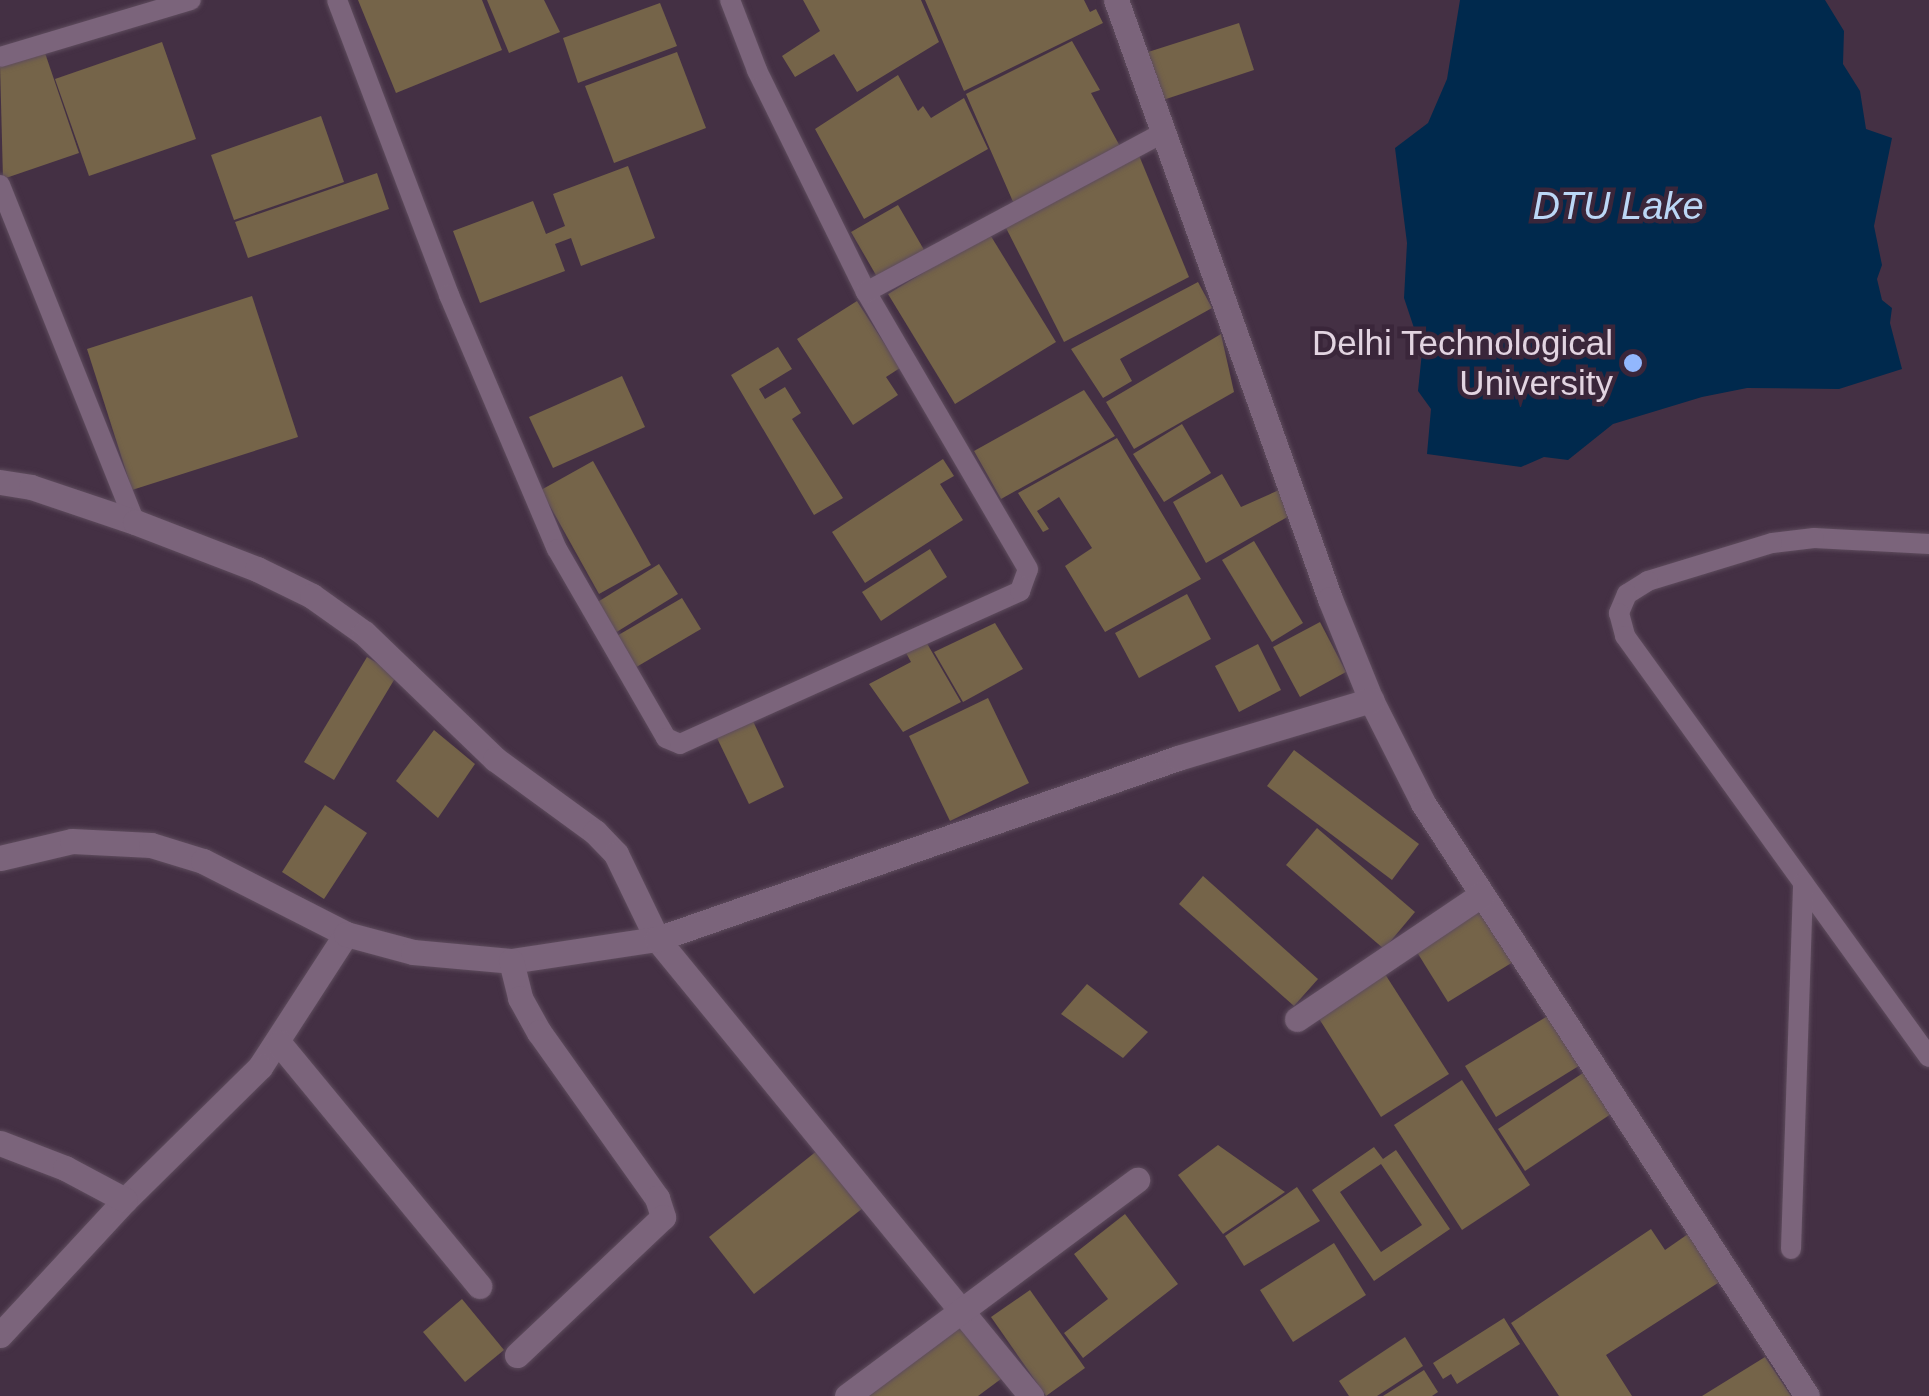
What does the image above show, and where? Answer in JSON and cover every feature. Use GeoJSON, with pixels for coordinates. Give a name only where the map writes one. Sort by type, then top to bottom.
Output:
{"type":"FeatureCollection","features":[{"type":"Feature","properties":{"kind":"street"},"geometry":{"type":"LineString","coordinates":[[1116,0],[1371,700],[1422,803],[1807,1396]]}},
{"type":"Feature","properties":{"kind":"street"},"geometry":{"type":"LineString","coordinates":[[0,482],[30,487],[135,522],[257,569],[312,596],[364,633],[454,725],[595,832],[616,854],[657,939],[1031,1396]]}},
{"type":"Feature","properties":{"kind":"street"},"geometry":{"type":"LineString","coordinates":[[0,858],[72,841],[151,846],[203,861],[346,934],[413,952],[511,961],[657,939],[1178,758],[1371,700]]}},
{"type":"Feature","properties":{"kind":"street"},"geometry":{"type":"LineString","coordinates":[[1297,1019],[1482,894]]}},
{"type":"Feature","properties":{"kind":"street"},"geometry":{"type":"LineString","coordinates":[[0,1334],[279,1043],[346,934]]}},
{"type":"Feature","properties":{"kind":"street"},"geometry":{"type":"LineString","coordinates":[[511,961],[520,998],[538,1032],[657,1198],[663,1218],[517,1355]]}},
{"type":"Feature","properties":{"kind":"street"},"geometry":{"type":"LineString","coordinates":[[279,1043],[479,1286]]}},
{"type":"Feature","properties":{"kind":"street"},"geometry":{"type":"LineString","coordinates":[[0,1143],[65,1168],[125,1200]]}},
{"type":"Feature","properties":{"kind":"street"},"geometry":{"type":"LineString","coordinates":[[847,1396],[960,1308],[1137,1180]]}},
{"type":"Feature","properties":{"kind":"lane"},"geometry":{"type":"LineString","coordinates":[[0,57],[191,0]]}},
{"type":"Feature","properties":{"kind":"lane"},"geometry":{"type":"LineString","coordinates":[[338,0],[449,295],[556,549],[608,646],[673,743],[687,742],[1020,591],[1028,570],[866,292],[757,70],[730,0]]}},
{"type":"Feature","properties":{"kind":"lane"},"geometry":{"type":"LineString","coordinates":[[866,292],[1162,133]]}},
{"type":"Feature","properties":{"kind":"lane"},"geometry":{"type":"LineString","coordinates":[[0,185],[135,522]]}},
{"type":"Feature","properties":{"kind":"lane"},"geometry":{"type":"LineString","coordinates":[[1929,544],[1814,538],[1772,543],[1648,581],[1626,594],[1619,613],[1625,636],[1929,1057]]}},
{"type":"Feature","properties":{"kind":"lane"},"geometry":{"type":"LineString","coordinates":[[1790,1249],[1803,882]]}},
{"type":"Feature","properties":{"kind":"water","name":"DTU Lake"},"geometry":{"type":"Polygon","coordinates":[[[1460,0],[1825,0],[1844,31],[1843,64],[1860,91],[1866,129],[1892,138],[1874,226],[1882,265],[1877,279],[1882,300],[1892,308],[1890,323],[1902,369],[1839,389],[1747,388],[1702,397],[1613,424],[1568,460],[1544,457],[1521,467],[1427,454],[1431,409],[1418,391],[1422,352],[1404,298],[1407,243],[1395,148],[1428,123],[1447,79],[1460,0]]]}},
{"type":"Feature","properties":{"kind":"building"},"geometry":{"type":"Polygon","coordinates":[[[358,0],[482,0],[502,50],[396,93],[358,0]]]}},
{"type":"Feature","properties":{"kind":"building"},"geometry":{"type":"Polygon","coordinates":[[[487,0],[544,0],[560,32],[509,53],[487,0]]]}},
{"type":"Feature","properties":{"kind":"building"},"geometry":{"type":"Polygon","coordinates":[[[803,0],[921,0],[939,42],[857,92],[834,54],[795,77],[782,56],[820,31],[803,0]]]}},
{"type":"Feature","properties":{"kind":"building"},"geometry":{"type":"Polygon","coordinates":[[[925,0],[1084,0],[1090,12],[1096,9],[1103,23],[964,91],[925,0]]]}},
{"type":"Feature","properties":{"kind":"building"},"geometry":{"type":"Polygon","coordinates":[[[660,3],[677,46],[578,83],[563,38],[660,3]]]}},
{"type":"Feature","properties":{"kind":"building"},"geometry":{"type":"Polygon","coordinates":[[[1239,23],[1254,70],[1160,101],[1145,53],[1239,23]]]}},
{"type":"Feature","properties":{"kind":"building"},"geometry":{"type":"Polygon","coordinates":[[[1072,41],[1100,90],[1091,93],[1122,150],[1014,204],[966,94],[1072,41]]]}},
{"type":"Feature","properties":{"kind":"building"},"geometry":{"type":"Polygon","coordinates":[[[162,42],[196,139],[89,176],[55,79],[162,42]]]}},
{"type":"Feature","properties":{"kind":"building"},"geometry":{"type":"Polygon","coordinates":[[[44,50],[79,153],[3,179],[0,64],[44,50]]]}},
{"type":"Feature","properties":{"kind":"building"},"geometry":{"type":"Polygon","coordinates":[[[677,52],[706,128],[614,163],[585,86],[677,52]]]}},
{"type":"Feature","properties":{"kind":"building"},"geometry":{"type":"Polygon","coordinates":[[[898,75],[918,111],[923,106],[931,118],[964,98],[988,149],[864,219],[815,129],[898,75]]]}},
{"type":"Feature","properties":{"kind":"building"},"geometry":{"type":"Polygon","coordinates":[[[321,116],[344,182],[234,220],[211,155],[321,116]]]}},
{"type":"Feature","properties":{"kind":"building"},"geometry":{"type":"Polygon","coordinates":[[[1138,153],[1189,277],[1064,342],[1003,222],[1138,153]]]}},
{"type":"Feature","properties":{"kind":"building"},"geometry":{"type":"Polygon","coordinates":[[[628,166],[655,238],[581,266],[571,238],[555,244],[565,271],[480,303],[453,231],[533,201],[546,234],[565,226],[553,194],[628,166]]]}},
{"type":"Feature","properties":{"kind":"building"},"geometry":{"type":"Polygon","coordinates":[[[377,173],[389,209],[248,258],[235,222],[377,173]]]}},
{"type":"Feature","properties":{"kind":"building"},"geometry":{"type":"Polygon","coordinates":[[[898,205],[927,255],[880,282],[851,232],[898,205]]]}},
{"type":"Feature","properties":{"kind":"building"},"geometry":{"type":"Polygon","coordinates":[[[989,233],[1056,342],[955,404],[888,294],[989,233]]]}},
{"type":"Feature","properties":{"kind":"building"},"geometry":{"type":"Polygon","coordinates":[[[1198,282],[1212,308],[1120,359],[1132,381],[1103,398],[1071,349],[1198,282]]]}},
{"type":"Feature","properties":{"kind":"building"},"geometry":{"type":"Polygon","coordinates":[[[252,296],[298,437],[132,490],[87,349],[252,296]]]}},
{"type":"Feature","properties":{"kind":"building"},"geometry":{"type":"Polygon","coordinates":[[[857,301],[900,368],[886,377],[898,395],[853,425],[797,339],[857,301]]]}},
{"type":"Feature","properties":{"kind":"building"},"geometry":{"type":"Polygon","coordinates":[[[1221,334],[1234,392],[1134,449],[1106,402],[1221,334]]]}},
{"type":"Feature","properties":{"kind":"building"},"geometry":{"type":"Polygon","coordinates":[[[778,347],[792,369],[759,389],[765,399],[785,387],[801,413],[792,419],[843,498],[814,515],[731,375],[778,347]]]}},
{"type":"Feature","properties":{"kind":"building"},"geometry":{"type":"Polygon","coordinates":[[[622,376],[645,427],[553,468],[529,417],[622,376]]]}},
{"type":"Feature","properties":{"kind":"building"},"geometry":{"type":"Polygon","coordinates":[[[1084,390],[1115,436],[1001,499],[974,451],[1084,390]]]}},
{"type":"Feature","properties":{"kind":"building"},"geometry":{"type":"Polygon","coordinates":[[[1182,424],[1211,473],[1164,502],[1133,454],[1182,424]]]}},
{"type":"Feature","properties":{"kind":"building"},"geometry":{"type":"Polygon","coordinates":[[[1117,438],[1201,579],[1105,632],[1065,566],[1092,548],[1059,497],[1037,511],[1049,529],[1043,532],[1018,493],[1117,438]]]}},
{"type":"Feature","properties":{"kind":"building"},"geometry":{"type":"Polygon","coordinates":[[[943,459],[954,476],[940,484],[963,520],[865,583],[832,532],[943,459]]]}},
{"type":"Feature","properties":{"kind":"building"},"geometry":{"type":"Polygon","coordinates":[[[593,461],[651,565],[599,594],[541,490],[593,461]]]}},
{"type":"Feature","properties":{"kind":"building"},"geometry":{"type":"Polygon","coordinates":[[[1222,474],[1241,507],[1279,490],[1291,515],[1206,563],[1173,502],[1222,474]]]}},
{"type":"Feature","properties":{"kind":"building"},"geometry":{"type":"Polygon","coordinates":[[[1254,541],[1303,623],[1272,642],[1222,560],[1254,541]]]}},
{"type":"Feature","properties":{"kind":"building"},"geometry":{"type":"Polygon","coordinates":[[[930,549],[947,577],[881,621],[862,592],[930,549]]]}},
{"type":"Feature","properties":{"kind":"building"},"geometry":{"type":"Polygon","coordinates":[[[659,564],[678,594],[615,633],[596,603],[659,564]]]}},
{"type":"Feature","properties":{"kind":"building"},"geometry":{"type":"Polygon","coordinates":[[[1187,594],[1211,639],[1139,678],[1115,633],[1187,594]]]}},
{"type":"Feature","properties":{"kind":"building"},"geometry":{"type":"Polygon","coordinates":[[[682,598],[701,629],[633,669],[615,637],[682,598]]]}},
{"type":"Feature","properties":{"kind":"building"},"geometry":{"type":"Polygon","coordinates":[[[1320,622],[1346,672],[1300,697],[1273,647],[1320,622]]]}},
{"type":"Feature","properties":{"kind":"building"},"geometry":{"type":"Polygon","coordinates":[[[995,623],[1023,669],[963,702],[934,652],[995,623]]]}},
{"type":"Feature","properties":{"kind":"building"},"geometry":{"type":"Polygon","coordinates":[[[925,640],[961,702],[903,732],[869,684],[911,662],[905,651],[925,640]]]}},
{"type":"Feature","properties":{"kind":"building"},"geometry":{"type":"Polygon","coordinates":[[[1258,644],[1281,690],[1239,712],[1215,666],[1258,644]]]}},
{"type":"Feature","properties":{"kind":"building"},"geometry":{"type":"Polygon","coordinates":[[[367,657],[397,675],[334,780],[304,762],[367,657]]]}},
{"type":"Feature","properties":{"kind":"building"},"geometry":{"type":"Polygon","coordinates":[[[988,698],[1029,783],[950,821],[909,736],[988,698]]]}},
{"type":"Feature","properties":{"kind":"building"},"geometry":{"type":"Polygon","coordinates":[[[752,719],[784,787],[749,804],[716,736],[752,719]]]}},
{"type":"Feature","properties":{"kind":"building"},"geometry":{"type":"Polygon","coordinates":[[[434,730],[475,764],[438,818],[396,781],[434,730]]]}},
{"type":"Feature","properties":{"kind":"building"},"geometry":{"type":"Polygon","coordinates":[[[1294,750],[1419,844],[1392,880],[1267,786],[1294,750]]]}},
{"type":"Feature","properties":{"kind":"building"},"geometry":{"type":"Polygon","coordinates":[[[325,805],[367,833],[324,899],[282,872],[325,805]]]}},
{"type":"Feature","properties":{"kind":"building"},"geometry":{"type":"Polygon","coordinates":[[[1317,828],[1415,912],[1384,949],[1286,865],[1317,828]]]}},
{"type":"Feature","properties":{"kind":"building"},"geometry":{"type":"Polygon","coordinates":[[[1203,876],[1318,979],[1294,1006],[1179,904],[1203,876]]]}},
{"type":"Feature","properties":{"kind":"building"},"geometry":{"type":"Polygon","coordinates":[[[1480,909],[1513,962],[1448,1002],[1415,949],[1480,909]]]}},
{"type":"Feature","properties":{"kind":"building"},"geometry":{"type":"Polygon","coordinates":[[[1385,974],[1449,1074],[1381,1117],[1318,1017],[1385,974]]]}},
{"type":"Feature","properties":{"kind":"building"},"geometry":{"type":"Polygon","coordinates":[[[1087,984],[1148,1032],[1123,1058],[1061,1014],[1087,984]]]}},
{"type":"Feature","properties":{"kind":"building"},"geometry":{"type":"Polygon","coordinates":[[[1551,1014],[1582,1064],[1496,1117],[1465,1066],[1551,1014]]]}},
{"type":"Feature","properties":{"kind":"building"},"geometry":{"type":"Polygon","coordinates":[[[1586,1071],[1614,1112],[1525,1171],[1498,1129],[1586,1071]]]}},
{"type":"Feature","properties":{"kind":"building"},"geometry":{"type":"Polygon","coordinates":[[[1462,1080],[1530,1185],[1462,1230],[1394,1125],[1462,1080]]]}},
{"type":"Feature","properties":{"kind":"building"},"geometry":{"type":"Polygon","coordinates":[[[1218,1145],[1285,1192],[1223,1234],[1178,1175],[1218,1145]]]}},
{"type":"Feature","properties":{"kind":"building"},"geometry":{"type":"Polygon","coordinates":[[[1374,1147],[1383,1159],[1396,1150],[1450,1229],[1374,1281],[1312,1190],[1374,1147]],[[1381,1164],[1340,1192],[1381,1252],[1422,1225],[1381,1164]]]}},
{"type":"Feature","properties":{"kind":"building"},"geometry":{"type":"Polygon","coordinates":[[[818,1150],[863,1208],[754,1294],[709,1237],[818,1150]]]}},
{"type":"Feature","properties":{"kind":"building"},"geometry":{"type":"Polygon","coordinates":[[[1297,1187],[1320,1221],[1244,1266],[1225,1236],[1297,1187]]]}},
{"type":"Feature","properties":{"kind":"building"},"geometry":{"type":"Polygon","coordinates":[[[1125,1214],[1178,1284],[1083,1358],[1064,1333],[1108,1299],[1074,1254],[1125,1214]]]}},
{"type":"Feature","properties":{"kind":"building"},"geometry":{"type":"Polygon","coordinates":[[[1651,1229],[1665,1250],[1688,1234],[1721,1281],[1606,1355],[1632,1396],[1559,1396],[1511,1323],[1651,1229]]]}},
{"type":"Feature","properties":{"kind":"building"},"geometry":{"type":"Polygon","coordinates":[[[1334,1243],[1366,1295],[1293,1342],[1260,1290],[1334,1243]]]}},
{"type":"Feature","properties":{"kind":"building"},"geometry":{"type":"Polygon","coordinates":[[[1030,1290],[1085,1368],[1046,1396],[991,1317],[1030,1290]]]}},
{"type":"Feature","properties":{"kind":"building"},"geometry":{"type":"Polygon","coordinates":[[[462,1299],[504,1350],[465,1382],[423,1332],[462,1299]]]}},
{"type":"Feature","properties":{"kind":"building"},"geometry":{"type":"Polygon","coordinates":[[[1504,1318],[1520,1344],[1457,1384],[1451,1374],[1443,1379],[1433,1363],[1504,1318]]]}},
{"type":"Feature","properties":{"kind":"building"},"geometry":{"type":"Polygon","coordinates":[[[963,1326],[1005,1376],[978,1396],[863,1396],[963,1326]]]}},
{"type":"Feature","properties":{"kind":"building"},"geometry":{"type":"Polygon","coordinates":[[[1405,1337],[1423,1366],[1377,1396],[1349,1396],[1339,1381],[1405,1337]]]}},
{"type":"Feature","properties":{"kind":"building"},"geometry":{"type":"Polygon","coordinates":[[[1765,1357],[1791,1396],[1702,1396],[1765,1357]]]}},
{"type":"Feature","properties":{"kind":"building"},"geometry":{"type":"Polygon","coordinates":[[[1424,1370],[1438,1392],[1432,1396],[1383,1396],[1424,1370]]]}},
{"type":"Feature","properties":{"kind":"place","name":"Delhi Technological University"},"geometry":{"type":"Point","coordinates":[1633,363]}}]}
